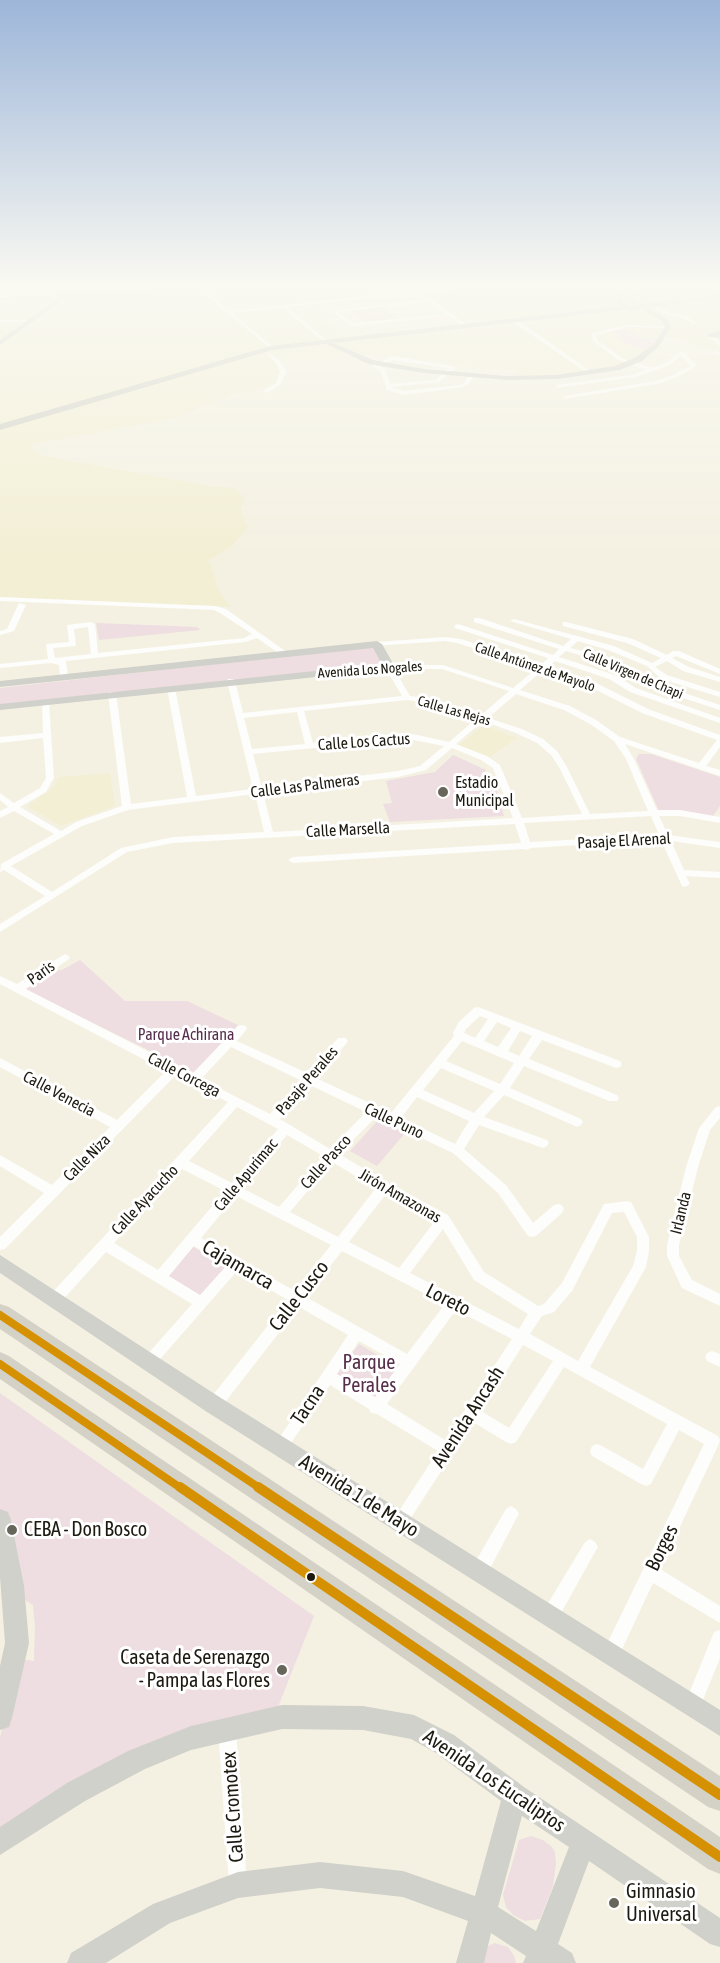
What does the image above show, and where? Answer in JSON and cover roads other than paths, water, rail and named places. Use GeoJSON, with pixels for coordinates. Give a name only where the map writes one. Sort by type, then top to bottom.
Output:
{"type":"FeatureCollection","features":[{"type":"Feature","properties":{"kind":"highway"},"geometry":{"type":"LineString","coordinates":[[0,1315],[720,1795]]}},
{"type":"Feature","properties":{"kind":"highway"},"geometry":{"type":"LineString","coordinates":[[0,1364],[720,1857]]}},
{"type":"Feature","properties":{"kind":"main road"},"geometry":{"type":"LineString","coordinates":[[1,430],[183,377]]}},
{"type":"Feature","properties":{"kind":"street"},"geometry":{"type":"LineString","coordinates":[[266,391],[278,384],[281,377]]}},
{"type":"Feature","properties":{"kind":"street"},"geometry":{"type":"LineString","coordinates":[[385,377],[395,392],[404,393],[447,390],[466,384],[472,377]]}},
{"type":"Feature","properties":{"kind":"street"},"geometry":{"type":"LineString","coordinates":[[387,382],[415,377]]}},
{"type":"Feature","properties":{"kind":"street"},"geometry":{"type":"LineString","coordinates":[[387,382],[433,382],[442,377]]}},
{"type":"Feature","properties":{"kind":"street"},"geometry":{"type":"LineString","coordinates":[[534,377],[560,377]]}},
{"type":"Feature","properties":{"kind":"street"},"geometry":{"type":"LineString","coordinates":[[557,387],[629,377]]}},
{"type":"Feature","properties":{"kind":"street"},"geometry":{"type":"LineString","coordinates":[[565,398],[674,377]]}},
{"type":"Feature","properties":{"kind":"street"},"geometry":{"type":"LineString","coordinates":[[0,599],[215,608],[279,654]]}},
{"type":"Feature","properties":{"kind":"street"},"geometry":{"type":"LineString","coordinates":[[0,604],[205,612],[215,614],[255,636]]}},
{"type":"Feature","properties":{"kind":"street"},"geometry":{"type":"LineString","coordinates":[[0,633],[10,631],[22,605]]}},
{"type":"Feature","properties":{"kind":"street","name":"Calle Virgen de Chapi"},"geometry":{"type":"LineString","coordinates":[[477,620],[534,640],[606,660],[649,684],[720,708]]}},
{"type":"Feature","properties":{"kind":"street"},"geometry":{"type":"LineString","coordinates":[[514,621],[634,656],[652,666],[651,669],[664,677],[720,695]]}},
{"type":"Feature","properties":{"kind":"street"},"geometry":{"type":"LineString","coordinates":[[52,661],[49,646],[73,644],[70,627],[75,624],[93,626],[95,656]]}},
{"type":"Feature","properties":{"kind":"street"},"geometry":{"type":"LineString","coordinates":[[566,624],[622,638],[655,651],[686,669],[720,680]]}},
{"type":"Feature","properties":{"kind":"street","name":"Calle Virgen de Chapi"},"geometry":{"type":"LineString","coordinates":[[458,626],[612,677],[633,690],[666,704],[720,721]]}},
{"type":"Feature","properties":{"kind":"street"},"geometry":{"type":"LineString","coordinates":[[0,666],[255,636]]}},
{"type":"Feature","properties":{"kind":"street","name":"Calle Las Palmeras"},"geometry":{"type":"LineString","coordinates":[[2,868],[92,818],[128,807],[258,792],[423,768],[577,638]]}},
{"type":"Feature","properties":{"kind":"street","name":"Calle Antúnez de Mayolo"},"geometry":{"type":"LineString","coordinates":[[377,644],[445,639],[458,641],[585,681],[664,718],[720,740]]}},
{"type":"Feature","properties":{"kind":"street"},"geometry":{"type":"LineString","coordinates":[[377,644],[407,698]]}},
{"type":"Feature","properties":{"kind":"street","name":"Avenida Los Nogales"},"geometry":{"type":"LineString","coordinates":[[0,684],[377,644]]}},
{"type":"Feature","properties":{"kind":"street"},"geometry":{"type":"LineString","coordinates":[[652,666],[676,652],[720,672]]}},
{"type":"Feature","properties":{"kind":"street"},"geometry":{"type":"LineString","coordinates":[[52,661],[63,663],[64,678]]}},
{"type":"Feature","properties":{"kind":"street","name":"Avenida Los Nogales"},"geometry":{"type":"LineString","coordinates":[[0,707],[231,681],[389,667],[443,667],[567,708],[593,722],[617,739],[720,773]]}},
{"type":"Feature","properties":{"kind":"street"},"geometry":{"type":"LineString","coordinates":[[231,681],[269,834]]}},
{"type":"Feature","properties":{"kind":"street"},"geometry":{"type":"LineString","coordinates":[[171,688],[192,799]]}},
{"type":"Feature","properties":{"kind":"street"},"geometry":{"type":"LineString","coordinates":[[112,694],[128,807]]}},
{"type":"Feature","properties":{"kind":"street","name":"Calle Las Rejas"},"geometry":{"type":"LineString","coordinates":[[240,716],[407,698],[434,702],[540,741],[554,753],[563,766],[587,816]]}},
{"type":"Feature","properties":{"kind":"street"},"geometry":{"type":"LineString","coordinates":[[0,815],[43,790],[50,778],[45,702]]}},
{"type":"Feature","properties":{"kind":"street"},"geometry":{"type":"LineString","coordinates":[[300,710],[310,746]]}},
{"type":"Feature","properties":{"kind":"street"},"geometry":{"type":"LineString","coordinates":[[0,740],[47,735]]}},
{"type":"Feature","properties":{"kind":"street","name":"Calle Los Cactus"},"geometry":{"type":"LineString","coordinates":[[249,752],[405,737],[451,745],[483,758],[497,768],[527,847]]}},
{"type":"Feature","properties":{"kind":"street"},"geometry":{"type":"LineString","coordinates":[[617,739],[630,759],[685,884]]}},
{"type":"Feature","properties":{"kind":"street"},"geometry":{"type":"LineString","coordinates":[[701,767],[720,740]]}},
{"type":"Feature","properties":{"kind":"street"},"geometry":{"type":"LineString","coordinates":[[630,759],[632,754],[639,751],[649,751]]}},
{"type":"Feature","properties":{"kind":"street"},"geometry":{"type":"LineString","coordinates":[[0,796],[14,807],[60,834]]}},
{"type":"Feature","properties":{"kind":"street","name":"Calle Marsella"},"geometry":{"type":"LineString","coordinates":[[0,929],[124,850],[173,840],[655,813],[680,813],[720,820]]}},
{"type":"Feature","properties":{"kind":"street","name":"Pasaje El Arenal"},"geometry":{"type":"LineString","coordinates":[[293,860],[665,837],[720,844]]}},
{"type":"Feature","properties":{"kind":"street"},"geometry":{"type":"LineString","coordinates":[[2,868],[52,896]]}},
{"type":"Feature","properties":{"kind":"street"},"geometry":{"type":"LineString","coordinates":[[680,873],[720,875]]}},
{"type":"Feature","properties":{"kind":"street","name":"Paris"},"geometry":{"type":"LineString","coordinates":[[18,989],[65,957]]}},
{"type":"Feature","properties":{"kind":"street","name":"Calle Corcega"},"geometry":{"type":"LineString","coordinates":[[0,980],[272,1120]]}},
{"type":"Feature","properties":{"kind":"street"},"geometry":{"type":"LineString","coordinates":[[393,1119],[460,1036],[458,1033],[462,1026],[478,1011],[616,1064]]}},
{"type":"Feature","properties":{"kind":"street"},"geometry":{"type":"LineString","coordinates":[[477,1043],[495,1017]]}},
{"type":"Feature","properties":{"kind":"street"},"geometry":{"type":"LineString","coordinates":[[501,1052],[518,1026]]}},
{"type":"Feature","properties":{"kind":"street"},"geometry":{"type":"LineString","coordinates":[[194,1080],[242,1029]]}},
{"type":"Feature","properties":{"kind":"street"},"geometry":{"type":"LineString","coordinates":[[457,1150],[476,1119],[502,1090],[539,1035]]}},
{"type":"Feature","properties":{"kind":"street"},"geometry":{"type":"LineString","coordinates":[[460,1036],[613,1098]]}},
{"type":"Feature","properties":{"kind":"street","name":"Pasaje Perales"},"geometry":{"type":"LineString","coordinates":[[272,1120],[342,1041]]}},
{"type":"Feature","properties":{"kind":"street","name":"Calle Puno"},"geometry":{"type":"LineString","coordinates":[[230,1042],[457,1150],[502,1189],[532,1232],[558,1209]]}},
{"type":"Feature","properties":{"kind":"street","name":"Calle Venecia"},"geometry":{"type":"LineString","coordinates":[[0,1062],[118,1126]]}},
{"type":"Feature","properties":{"kind":"street"},"geometry":{"type":"LineString","coordinates":[[439,1062],[577,1122]]}},
{"type":"Feature","properties":{"kind":"street","name":"Calle Niza"},"geometry":{"type":"LineString","coordinates":[[0,1245],[174,1071]]}},
{"type":"Feature","properties":{"kind":"street"},"geometry":{"type":"LineString","coordinates":[[415,1091],[476,1119],[543,1143]]}},
{"type":"Feature","properties":{"kind":"street","name":"Calle Ayacucho"},"geometry":{"type":"LineString","coordinates":[[54,1300],[236,1101]]}},
{"type":"Feature","properties":{"kind":"street","name":"Irlanda"},"geometry":{"type":"LineString","coordinates":[[720,1110],[705,1128],[692,1167],[673,1245],[673,1256],[687,1284],[720,1300]]}},
{"type":"Feature","properties":{"kind":"street","name":"Calle Pasco"},"geometry":{"type":"LineString","coordinates":[[281,1214],[331,1155],[373,1112]]}},
{"type":"Feature","properties":{"kind":"street","name":"Jirón Amazonas"},"geometry":{"type":"LineString","coordinates":[[272,1120],[384,1187],[444,1219],[478,1276],[537,1311]]}},
{"type":"Feature","properties":{"kind":"street","name":"Calle Apurimac"},"geometry":{"type":"LineString","coordinates":[[160,1277],[286,1128]]}},
{"type":"Feature","properties":{"kind":"street"},"geometry":{"type":"LineString","coordinates":[[0,1160],[53,1192]]}},
{"type":"Feature","properties":{"kind":"street","name":"Loreto"},"geometry":{"type":"LineString","coordinates":[[180,1162],[520,1336],[713,1441]]}},
{"type":"Feature","properties":{"kind":"street","name":"Calle Cusco"},"geometry":{"type":"LineString","coordinates":[[214,1405],[384,1187]]}},
{"type":"Feature","properties":{"kind":"street"},"geometry":{"type":"LineString","coordinates":[[537,1311],[549,1308],[559,1298],[582,1261],[608,1208],[627,1206],[643,1237],[641,1259],[581,1369]]}},
{"type":"Feature","properties":{"kind":"street"},"geometry":{"type":"LineString","coordinates":[[400,1276],[444,1219]]}},
{"type":"Feature","properties":{"kind":"street","name":"Cajamarca"},"geometry":{"type":"LineString","coordinates":[[192,1239],[410,1363]]}},
{"type":"Feature","properties":{"kind":"street"},"geometry":{"type":"LineString","coordinates":[[105,1244],[201,1303]]}},
{"type":"Feature","properties":{"kind":"street","name":"Avenida 1 de Mayo"},"geometry":{"type":"LineString","coordinates":[[0,1263],[214,1405],[720,1724]]}},
{"type":"Feature","properties":{"kind":"street"},"geometry":{"type":"LineString","coordinates":[[150,1361],[236,1264]]}},
{"type":"Feature","properties":{"kind":"street"},"geometry":{"type":"LineString","coordinates":[[376,1408],[453,1303]]}},
{"type":"Feature","properties":{"kind":"street","name":"Avenida Ancash"},"geometry":{"type":"LineString","coordinates":[[400,1522],[537,1311]]}},
{"type":"Feature","properties":{"kind":"street","name":"Tacna"},"geometry":{"type":"LineString","coordinates":[[280,1447],[357,1333]]}},
{"type":"Feature","properties":{"kind":"street"},"geometry":{"type":"LineString","coordinates":[[471,1413],[511,1437],[562,1359]]}},
{"type":"Feature","properties":{"kind":"street"},"geometry":{"type":"LineString","coordinates":[[328,1376],[376,1408],[447,1449]]}},
{"type":"Feature","properties":{"kind":"street"},"geometry":{"type":"LineString","coordinates":[[597,1450],[646,1479],[676,1422]]}},
{"type":"Feature","properties":{"kind":"street","name":"Borges"},"geometry":{"type":"LineString","coordinates":[[611,1654],[713,1441]]}},
{"type":"Feature","properties":{"kind":"street"},"geometry":{"type":"LineString","coordinates":[[479,1572],[511,1514]]}},
{"type":"Feature","properties":{"kind":"street"},"geometry":{"type":"LineString","coordinates":[[0,1523],[13,1586],[17,1643],[0,1718]]}},
{"type":"Feature","properties":{"kind":"street"},"geometry":{"type":"LineString","coordinates":[[550,1616],[590,1547]]}},
{"type":"Feature","properties":{"kind":"street"},"geometry":{"type":"LineString","coordinates":[[651,1572],[720,1615]]}},
{"type":"Feature","properties":{"kind":"street"},"geometry":{"type":"LineString","coordinates":[[692,1707],[720,1638]]}},
{"type":"Feature","properties":{"kind":"street","name":"Avenida Los Eucaliptos"},"geometry":{"type":"LineString","coordinates":[[0,1842],[76,1792],[137,1760],[191,1738],[282,1717],[363,1718],[414,1727],[445,1744],[515,1796],[720,1934]]}},
{"type":"Feature","properties":{"kind":"street","name":"Calle Cromotex"},"geometry":{"type":"LineString","coordinates":[[227,1729],[238,1885]]}},
{"type":"Feature","properties":{"kind":"street"},"geometry":{"type":"LineString","coordinates":[[470,1963],[515,1796]]}},
{"type":"Feature","properties":{"kind":"street"},"geometry":{"type":"LineString","coordinates":[[81,1963],[162,1913],[238,1885],[320,1875],[403,1884],[484,1913],[547,1958],[584,1841]]}},
{"type":"Feature","properties":{"kind":"place","name":"Estadio Municipal"},"geometry":{"type":"Point","coordinates":[443,792]}},
{"type":"Feature","properties":{"kind":"place","name":"CEBA - Don Bosco"},"geometry":{"type":"Point","coordinates":[12,1530]}},
{"type":"Feature","properties":{"kind":"place","name":"Caseta de Serenazgo - Pampa las Flores"},"geometry":{"type":"Point","coordinates":[282,1670]}},
{"type":"Feature","properties":{"kind":"place","name":"Gimnasio Universal"},"geometry":{"type":"Point","coordinates":[614,1903]}},
{"type":"Feature","properties":{"kind":"park label","name":"Parque Achirana"},"geometry":{"type":"Point","coordinates":[186,1035]}},
{"type":"Feature","properties":{"kind":"park label","name":"Parque Perales"},"geometry":{"type":"Point","coordinates":[369,1374]}}]}
